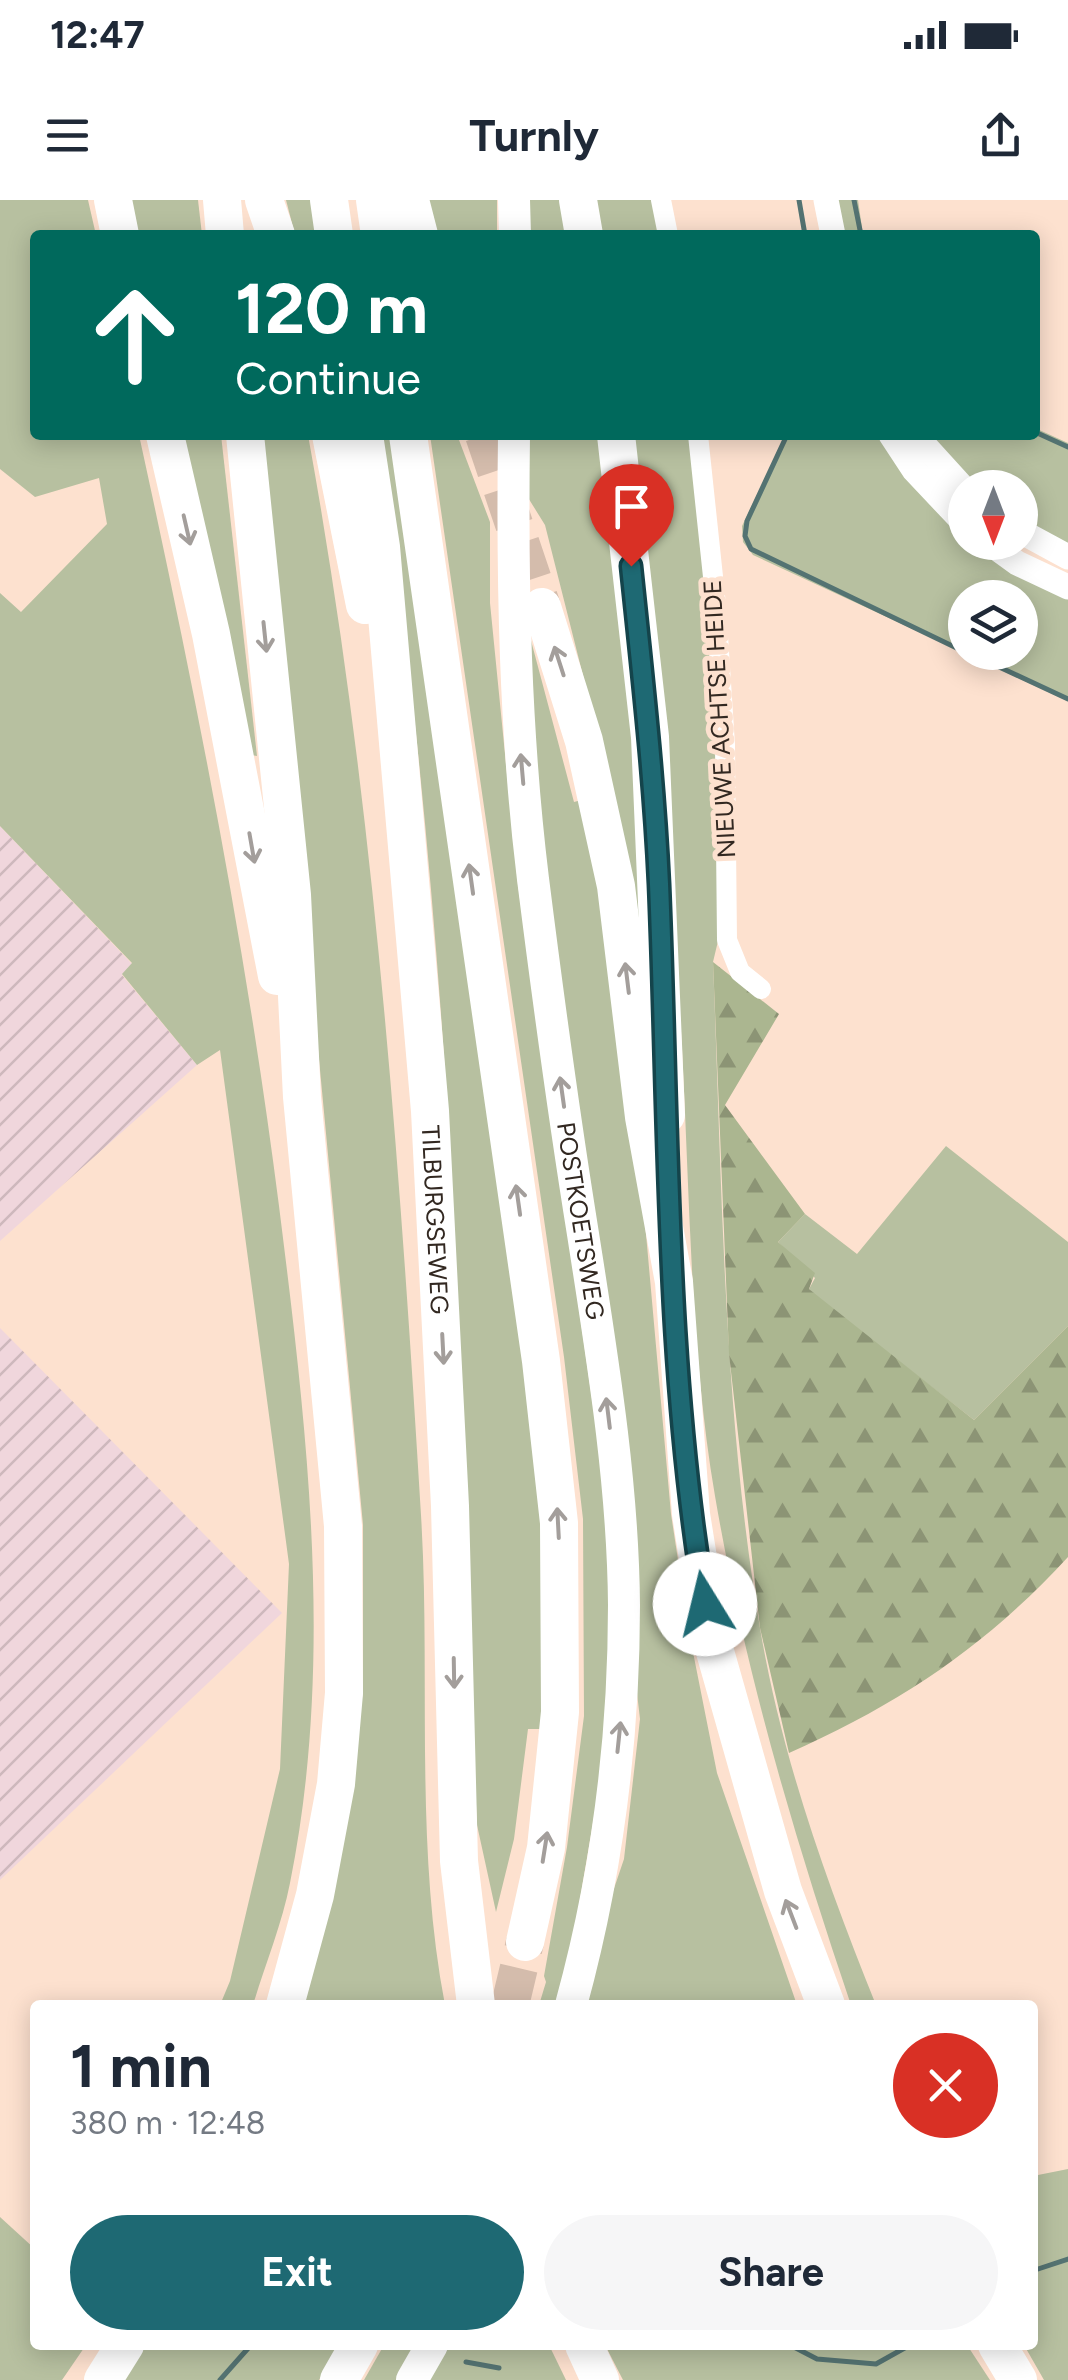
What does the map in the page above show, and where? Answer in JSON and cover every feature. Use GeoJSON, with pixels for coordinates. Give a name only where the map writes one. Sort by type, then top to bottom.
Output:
{"type":"FeatureCollection","features":[{"type":"Feature","properties":{"kind":"highway"},"geometry":{"type":"LineString","coordinates":[[113,200],[119,230]]}},
{"type":"Feature","properties":{"kind":"highway"},"geometry":{"type":"LineString","coordinates":[[222,200],[225,230]]}},
{"type":"Feature","properties":{"kind":"highway"},"geometry":{"type":"LineString","coordinates":[[264,200],[274,230]]}},
{"type":"Feature","properties":{"kind":"highway"},"geometry":{"type":"LineString","coordinates":[[329,200],[333,230]]}},
{"type":"Feature","properties":{"kind":"highway"},"geometry":{"type":"LineString","coordinates":[[375,200],[379,230]]}},
{"type":"Feature","properties":{"kind":"highway"},"geometry":{"type":"LineString","coordinates":[[410,200],[418,230]]}},
{"type":"Feature","properties":{"kind":"highway"},"geometry":{"type":"LineString","coordinates":[[514,200],[515,230]]}},
{"type":"Feature","properties":{"kind":"highway"},"geometry":{"type":"LineString","coordinates":[[578,200],[583,230]]}},
{"type":"Feature","properties":{"kind":"highway"},"geometry":{"type":"LineString","coordinates":[[166,440],[210,634],[302,1096]]}},
{"type":"Feature","properties":{"kind":"highway"},"geometry":{"type":"LineString","coordinates":[[246,440],[292,894],[302,1096],[343,1526],[344,1693],[336,1784],[287,2000]]}},
{"type":"Feature","properties":{"kind":"highway"},"geometry":{"type":"LineString","coordinates":[[332,440],[403,809]]}},
{"type":"Feature","properties":{"kind":"highway","name":"TILBURGSEWEG"},"geometry":{"type":"LineString","coordinates":[[365,440],[382,546],[430,1112],[449,1486],[459,1861],[475,2000]]}},
{"type":"Feature","properties":{"kind":"highway"},"geometry":{"type":"LineString","coordinates":[[409,440],[541,1361],[559,1523],[560,1712],[546,1848],[525,1942]]}},
{"type":"Feature","properties":{"kind":"highway"},"geometry":{"type":"LineString","coordinates":[[617,440],[650,737],[674,1282],[690,1514],[710,1634],[783,1892],[824,2000]]}},
{"type":"Feature","properties":{"kind":"highway","name":"POSTKOETSWEG"},"geometry":{"type":"LineString","coordinates":[[513,449],[512,566],[520,761],[601,1354],[623,1585],[621,1714],[606,1856],[572,2000]]}},
{"type":"Feature","properties":{"kind":"highway"},"geometry":{"type":"LineString","coordinates":[[542,607],[584,741],[616,886],[644,1117],[674,1282]]}},
{"type":"Feature","properties":{"kind":"highway"},"geometry":{"type":"LineString","coordinates":[[103,2380],[122,2350]]}},
{"type":"Feature","properties":{"kind":"highway"},"geometry":{"type":"LineString","coordinates":[[339,2380],[356,2350]]}},
{"type":"Feature","properties":{"kind":"highway"},"geometry":{"type":"LineString","coordinates":[[412,2380],[429,2350]]}},
{"type":"Feature","properties":{"kind":"highway"},"geometry":{"type":"LineString","coordinates":[[586,2350],[600,2380]]}},
{"type":"Feature","properties":{"kind":"highway"},"geometry":{"type":"LineString","coordinates":[[1000,2350],[1018,2380]]}},
{"type":"Feature","properties":{"kind":"street"},"geometry":{"type":"LineString","coordinates":[[661,200],[667,230]]}},
{"type":"Feature","properties":{"kind":"street"},"geometry":{"type":"LineString","coordinates":[[826,200],[833,230]]}},
{"type":"Feature","properties":{"kind":"street","name":"NIEUWE ACHTSE HEIDE"},"geometry":{"type":"LineString","coordinates":[[698,440],[723,710],[727,940],[740,972],[762,990]]}},
{"type":"Feature","properties":{"kind":"street"},"geometry":{"type":"LineString","coordinates":[[894,440],[914,470],[948,506]]}},
{"type":"Feature","properties":{"kind":"street"},"geometry":{"type":"LineString","coordinates":[[920,440],[948,471]]}},
{"type":"Feature","properties":{"kind":"street"},"geometry":{"type":"LineString","coordinates":[[1038,541],[1068,557]]}},
{"type":"Feature","properties":{"kind":"street"},"geometry":{"type":"LineString","coordinates":[[1013,560],[1068,587]]}},
{"type":"Feature","properties":{"kind":"shaded area"},"geometry":{"type":"Polygon","coordinates":[[[0,826],[132,964],[122,975],[197,1065],[0,1241],[0,826]]]}},
{"type":"Feature","properties":{"kind":"shaded area"},"geometry":{"type":"Polygon","coordinates":[[[0,1328],[282,1613],[0,1880],[0,1328]]]}},
{"type":"Feature","properties":{"kind":"green space"},"geometry":{"type":"Polygon","coordinates":[[[0,200],[88,200],[95,230],[30,230],[30,440],[140,440],[218,819],[251,1012],[279,1206],[307,1459],[314,1630],[304,1799],[287,1898],[255,2000],[222,2000],[230,1981],[280,1769],[289,1564],[220,1050],[197,1065],[122,974],[132,963],[0,826],[0,593],[21,612],[107,524],[99,478],[35,497],[0,469],[0,200]]]}},
{"type":"Feature","properties":{"kind":"green space"},"geometry":{"type":"Polygon","coordinates":[[[126,200],[198,200],[201,230],[132,230],[126,200]]]}},
{"type":"Feature","properties":{"kind":"green space"},"geometry":{"type":"Polygon","coordinates":[[[286,200],[313,200],[317,230],[294,230],[286,200]]]}},
{"type":"Feature","properties":{"kind":"green space"},"geometry":{"type":"Polygon","coordinates":[[[428,200],[497,200],[497,230],[437,230],[428,200]]]}},
{"type":"Feature","properties":{"kind":"green space"},"geometry":{"type":"Polygon","coordinates":[[[524,200],[565,200],[570,230],[525,230],[524,200]]]}},
{"type":"Feature","properties":{"kind":"green space"},"geometry":{"type":"Polygon","coordinates":[[[592,200],[654,200],[660,230],[601,230],[592,200]]]}},
{"type":"Feature","properties":{"kind":"green space"},"geometry":{"type":"Polygon","coordinates":[[[836,200],[858,200],[862,230],[842,230],[836,200]]]}},
{"type":"Feature","properties":{"kind":"green space"},"geometry":{"type":"Polygon","coordinates":[[[1040,430],[1068,443],[1068,551],[1038,535],[1038,470],[955,470],[928,440],[1040,440],[1040,430]]]}},
{"type":"Feature","properties":{"kind":"green space"},"geometry":{"type":"Polygon","coordinates":[[[181,440],[222,440],[257,756],[250,755],[181,440]]]}},
{"type":"Feature","properties":{"kind":"green space"},"geometry":{"type":"Polygon","coordinates":[[[260,440],[309,440],[331,569],[367,838],[393,1108],[412,1379],[424,1576],[426,1822],[435,1944],[444,2000],[304,2000],[363,1693],[363,1525],[260,440]]]}},
{"type":"Feature","properties":{"kind":"green space"},"geometry":{"type":"Polygon","coordinates":[[[380,440],[397,440],[546,1524],[545,1729],[528,1729],[514,1839],[496,1912],[477,1825],[454,1235],[438,972],[413,703],[380,440]]]}},
{"type":"Feature","properties":{"kind":"green space"},"geometry":{"type":"Polygon","coordinates":[[[431,440],[459,440],[490,522],[490,603],[518,885],[609,1517],[612,1711],[563,2000],[541,2000],[567,1847],[584,1716],[583,1519],[564,1357],[431,440]]]}},
{"type":"Feature","properties":{"kind":"green space"},"geometry":{"type":"Polygon","coordinates":[[[523,440],[605,440],[624,603],[654,1031],[598,735],[545,525],[527,496],[523,440]]]}},
{"type":"Feature","properties":{"kind":"green space"},"geometry":{"type":"Polygon","coordinates":[[[629,440],[691,440],[719,745],[718,941],[713,962],[726,1296],[738,1463],[760,1628],[793,1773],[874,2000],[849,2000],[810,1879],[756,1690],[715,1496],[700,1385],[672,895],[629,440]]]}},
{"type":"Feature","properties":{"kind":"green space"},"geometry":{"type":"Polygon","coordinates":[[[784,440],[888,440],[948,510],[948,560],[1010,560],[1068,593],[1068,701],[1001,670],[1038,670],[1038,580],[948,580],[948,645],[753,555],[743,542],[742,526],[784,440]]]}},
{"type":"Feature","properties":{"kind":"green space"},"geometry":{"type":"Polygon","coordinates":[[[525,618],[574,802],[589,798],[637,1133],[671,1514],[689,1632],[717,1773],[795,2000],[587,2000],[602,1924],[624,1859],[640,1719],[544,886],[525,618]]]}},
{"type":"Feature","properties":{"kind":"green space"},"geometry":{"type":"Polygon","coordinates":[[[713,962],[779,1014],[725,1105],[805,1214],[778,1242],[815,1273],[809,1289],[974,1420],[1068,1326],[1068,1557],[1005,1619],[939,1670],[868,1714],[789,1753],[760,1628],[729,1354],[713,962]]]}},
{"type":"Feature","properties":{"kind":"green space"},"geometry":{"type":"Polygon","coordinates":[[[946,1146],[1068,1242],[1068,1326],[974,1420],[814,1295],[809,1289],[815,1278],[778,1242],[805,1214],[857,1254],[946,1146]]]}},
{"type":"Feature","properties":{"kind":"green space"},"geometry":{"type":"Polygon","coordinates":[[[1068,2169],[1068,2380],[1044,2380],[1027,2350],[1038,2350],[1038,2175],[1068,2169]]]}},
{"type":"Feature","properties":{"kind":"green space"},"geometry":{"type":"Polygon","coordinates":[[[0,2217],[30,2244],[30,2350],[83,2350],[62,2380],[0,2380],[0,2217]]]}},
{"type":"Feature","properties":{"kind":"green space"},"geometry":{"type":"Polygon","coordinates":[[[139,2350],[337,2350],[319,2380],[119,2380],[139,2350]]]}},
{"type":"Feature","properties":{"kind":"green space"},"geometry":{"type":"Polygon","coordinates":[[[381,2350],[417,2350],[399,2380],[364,2380],[381,2350]]]}},
{"type":"Feature","properties":{"kind":"green space"},"geometry":{"type":"Polygon","coordinates":[[[443,2350],[551,2350],[566,2380],[425,2380],[443,2350]]]}},
{"type":"Feature","properties":{"kind":"green space"},"geometry":{"type":"Polygon","coordinates":[[[608,2350],[970,2350],[990,2380],[623,2380],[608,2350]]]}},
{"type":"Feature","properties":{"kind":"waterway"},"geometry":{"type":"LineString","coordinates":[[799,200],[804,230]]}},
{"type":"Feature","properties":{"kind":"waterway"},"geometry":{"type":"LineString","coordinates":[[854,200],[860,230]]}},
{"type":"Feature","properties":{"kind":"waterway"},"geometry":{"type":"LineString","coordinates":[[1040,434],[1068,447]]}},
{"type":"Feature","properties":{"kind":"waterway"},"geometry":{"type":"LineString","coordinates":[[785,440],[747,521],[745,536],[751,549],[948,644]]}},
{"type":"Feature","properties":{"kind":"waterway"},"geometry":{"type":"LineString","coordinates":[[1006,670],[1068,699]]}},
{"type":"Feature","properties":{"kind":"waterway"},"geometry":{"type":"LineString","coordinates":[[1038,2269],[1068,2259]]}},
{"type":"Feature","properties":{"kind":"waterway"},"geometry":{"type":"LineString","coordinates":[[220,2380],[247,2350]]}},
{"type":"Feature","properties":{"kind":"waterway"},"geometry":{"type":"LineString","coordinates":[[800,2350],[817,2359],[876,2364],[901,2350]]}},
{"type":"Feature","properties":{"kind":"waterway"},"geometry":{"type":"LineString","coordinates":[[466,2362],[499,2368]]}},
{"type":"Feature","properties":{"kind":"tunnel"},"geometry":{"type":"LineString","coordinates":[[486,440],[542,607]]}},
{"type":"Feature","properties":{"kind":"tunnel"},"geometry":{"type":"LineString","coordinates":[[511,2000],[525,1942]]}},
{"type":"Feature","properties":{"kind":"route"},"geometry":{"type":"LineString","coordinates":[[631,566],[650,737],[674,1282],[690,1514],[705,1604]]}}]}
